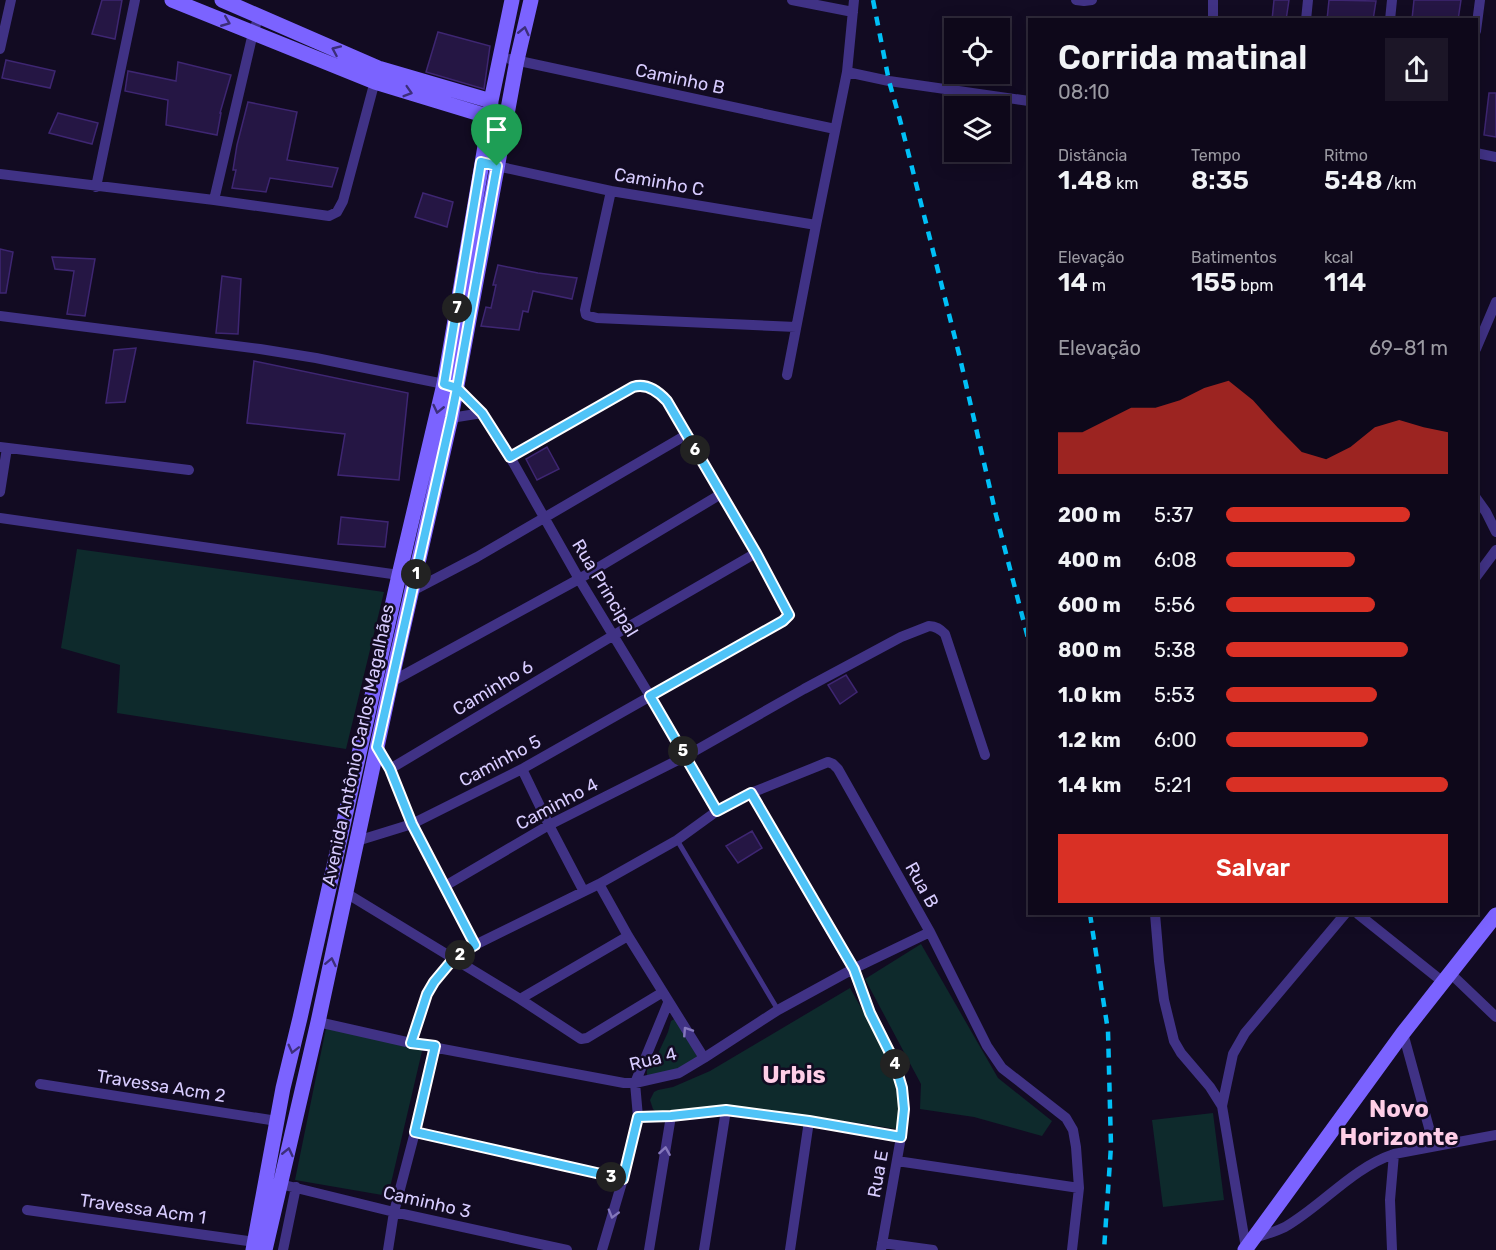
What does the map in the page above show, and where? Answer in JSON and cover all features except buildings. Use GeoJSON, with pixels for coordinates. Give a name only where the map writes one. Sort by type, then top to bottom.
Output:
{"type":"FeatureCollection","features":[{"type":"Feature","properties":{"kind":"main road"},"geometry":{"type":"LineString","coordinates":[[172,0],[253,33],[490,117]]}},
{"type":"Feature","properties":{"kind":"main road"},"geometry":{"type":"LineString","coordinates":[[222,0],[259,16],[376,75],[491,101]]}},
{"type":"Feature","properties":{"kind":"main road","name":"Avenida Antônio Carlos Magalhães"},"geometry":{"type":"LineString","coordinates":[[258,1247],[280,1184],[318,1022],[391,682],[451,418],[450,386],[481,162],[512,0]]}},
{"type":"Feature","properties":{"kind":"main road","name":"Avenida Antônio Carlos Magalhães"},"geometry":{"type":"LineString","coordinates":[[258,1247],[283,1088],[399,575],[450,386],[531,0]]}},
{"type":"Feature","properties":{"kind":"main road"},"geometry":{"type":"LineString","coordinates":[[399,575],[414,584]]}},
{"type":"Feature","properties":{"kind":"main road"},"geometry":{"type":"LineString","coordinates":[[1248,1245],[1403,1033],[1496,915]]}},
{"type":"Feature","properties":{"kind":"main road"},"geometry":{"type":"LineString","coordinates":[[300,1018],[318,1022]]}},
{"type":"Feature","properties":{"kind":"street"},"geometry":{"type":"LineString","coordinates":[[0,49],[11,0]]}},
{"type":"Feature","properties":{"kind":"street"},"geometry":{"type":"LineString","coordinates":[[96,187],[135,0]]}},
{"type":"Feature","properties":{"kind":"street"},"geometry":{"type":"LineString","coordinates":[[792,0],[853,12]]}},
{"type":"Feature","properties":{"kind":"street"},"geometry":{"type":"LineString","coordinates":[[787,375],[847,72],[854,0]]}},
{"type":"Feature","properties":{"kind":"street"},"geometry":{"type":"LineString","coordinates":[[1076,0],[1092,0]]}},
{"type":"Feature","properties":{"kind":"street"},"geometry":{"type":"LineString","coordinates":[[1213,0],[1213,18]]}},
{"type":"Feature","properties":{"kind":"street"},"geometry":{"type":"LineString","coordinates":[[1306,18],[1308,0]]}},
{"type":"Feature","properties":{"kind":"street"},"geometry":{"type":"LineString","coordinates":[[1390,18],[1392,0]]}},
{"type":"Feature","properties":{"kind":"street"},"geometry":{"type":"LineString","coordinates":[[1478,18],[1480,0]]}},
{"type":"Feature","properties":{"kind":"street"},"geometry":{"type":"LineString","coordinates":[[214,200],[259,16]]}},
{"type":"Feature","properties":{"kind":"street","name":"Caminho B"},"geometry":{"type":"LineString","coordinates":[[501,57],[835,129]]}},
{"type":"Feature","properties":{"kind":"street"},"geometry":{"type":"LineString","coordinates":[[847,72],[889,81],[1028,101]]}},
{"type":"Feature","properties":{"kind":"street"},"geometry":{"type":"LineString","coordinates":[[0,174],[329,216],[340,208],[343,201],[376,75]]}},
{"type":"Feature","properties":{"kind":"street"},"geometry":{"type":"LineString","coordinates":[[1478,153],[1496,157]]}},
{"type":"Feature","properties":{"kind":"street","name":"Caminho C"},"geometry":{"type":"LineString","coordinates":[[481,162],[611,191],[816,225]]}},
{"type":"Feature","properties":{"kind":"street"},"geometry":{"type":"LineString","coordinates":[[611,191],[585,310],[586,315],[597,318],[796,327]]}},
{"type":"Feature","properties":{"kind":"street"},"geometry":{"type":"LineString","coordinates":[[1478,344],[1496,302]]}},
{"type":"Feature","properties":{"kind":"street"},"geometry":{"type":"LineString","coordinates":[[0,316],[260,349],[316,358],[450,386]]}},
{"type":"Feature","properties":{"kind":"street"},"geometry":{"type":"LineString","coordinates":[[510,457],[633,387],[640,385],[654,390],[667,401],[756,553],[614,635]]}},
{"type":"Feature","properties":{"kind":"street","name":"Rua Principal"},"geometry":{"type":"LineString","coordinates":[[450,386],[482,413],[510,457],[579,579],[717,811]]}},
{"type":"Feature","properties":{"kind":"street"},"geometry":{"type":"LineString","coordinates":[[451,418],[482,413]]}},
{"type":"Feature","properties":{"kind":"street"},"geometry":{"type":"LineString","coordinates":[[414,584],[477,556],[686,435]]}},
{"type":"Feature","properties":{"kind":"street"},"geometry":{"type":"LineString","coordinates":[[0,492],[3,447],[189,470]]}},
{"type":"Feature","properties":{"kind":"street"},"geometry":{"type":"LineString","coordinates":[[391,682],[579,579],[721,494]]}},
{"type":"Feature","properties":{"kind":"street"},"geometry":{"type":"LineString","coordinates":[[1478,501],[1494,522]]}},
{"type":"Feature","properties":{"kind":"street"},"geometry":{"type":"LineString","coordinates":[[0,518],[399,575]]}},
{"type":"Feature","properties":{"kind":"street"},"geometry":{"type":"LineString","coordinates":[[1478,574],[1496,550]]}},
{"type":"Feature","properties":{"kind":"street","name":"Caminho 5"},"geometry":{"type":"LineString","coordinates":[[357,841],[412,824],[522,770],[783,621],[789,615],[756,553]]}},
{"type":"Feature","properties":{"kind":"street","name":"Caminho 4"},"geometry":{"type":"LineString","coordinates":[[446,886],[549,825],[686,756],[902,637],[929,626],[939,628],[945,634],[985,755]]}},
{"type":"Feature","properties":{"kind":"street","name":"Caminho 6"},"geometry":{"type":"LineString","coordinates":[[390,769],[614,635]]}},
{"type":"Feature","properties":{"kind":"street"},"geometry":{"type":"LineString","coordinates":[[377,747],[390,769],[412,824],[475,945]]}},
{"type":"Feature","properties":{"kind":"street","name":"Rua B"},"geometry":{"type":"LineString","coordinates":[[599,884],[677,840],[717,811],[751,793],[824,763],[833,764],[838,769],[930,932],[995,1059],[1002,1068],[1066,1118],[1073,1130],[1079,1188],[1072,1250]]}},
{"type":"Feature","properties":{"kind":"street"},"geometry":{"type":"LineString","coordinates":[[522,770],[583,890]]}},
{"type":"Feature","properties":{"kind":"street","name":"Rua E"},"geometry":{"type":"LineString","coordinates":[[751,793],[854,969],[870,1013],[897,1070],[904,1109],[881,1246]]}},
{"type":"Feature","properties":{"kind":"street"},"geometry":{"type":"LineString","coordinates":[[411,1043],[427,994],[454,958],[475,945],[599,884],[668,1003],[704,1058]]}},
{"type":"Feature","properties":{"kind":"street"},"geometry":{"type":"LineString","coordinates":[[346,893],[581,1039],[587,1038],[663,992]]}},
{"type":"Feature","properties":{"kind":"street"},"geometry":{"type":"LineString","coordinates":[[1155,915],[1164,1000],[1174,1041],[1180,1053],[1210,1087],[1222,1106],[1248,1245],[1290,1223],[1363,1168],[1383,1158],[1496,1135]]}},
{"type":"Feature","properties":{"kind":"street"},"geometry":{"type":"LineString","coordinates":[[1222,1106],[1237,1044],[1344,915]]}},
{"type":"Feature","properties":{"kind":"street"},"geometry":{"type":"LineString","coordinates":[[1359,915],[1496,1017]]}},
{"type":"Feature","properties":{"kind":"street","name":"Rua 4"},"geometry":{"type":"LineString","coordinates":[[318,1022],[411,1043],[613,1081],[635,1083],[679,1073],[778,1010],[930,932]]}},
{"type":"Feature","properties":{"kind":"street"},"geometry":{"type":"LineString","coordinates":[[520,999],[628,936]]}},
{"type":"Feature","properties":{"kind":"street"},"geometry":{"type":"LineString","coordinates":[[602,1250],[638,1117],[635,1083],[668,1003]]}},
{"type":"Feature","properties":{"kind":"street"},"geometry":{"type":"LineString","coordinates":[[1403,1033],[1434,1146]]}},
{"type":"Feature","properties":{"kind":"street"},"geometry":{"type":"LineString","coordinates":[[388,1250],[394,1212],[435,1046]]}},
{"type":"Feature","properties":{"kind":"street","name":"Travessa Acm 2"},"geometry":{"type":"LineString","coordinates":[[40,1084],[277,1121]]}},
{"type":"Feature","properties":{"kind":"street"},"geometry":{"type":"LineString","coordinates":[[638,1117],[726,1110],[901,1137]]}},
{"type":"Feature","properties":{"kind":"street"},"geometry":{"type":"LineString","coordinates":[[704,1250],[726,1110]]}},
{"type":"Feature","properties":{"kind":"street"},"geometry":{"type":"LineString","coordinates":[[650,1250],[671,1116]]}},
{"type":"Feature","properties":{"kind":"street"},"geometry":{"type":"LineString","coordinates":[[790,1250],[809,1121]]}},
{"type":"Feature","properties":{"kind":"street"},"geometry":{"type":"LineString","coordinates":[[415,1132],[623,1179]]}},
{"type":"Feature","properties":{"kind":"street"},"geometry":{"type":"LineString","coordinates":[[1392,1250],[1390,1200],[1394,1154]]}},
{"type":"Feature","properties":{"kind":"street"},"geometry":{"type":"LineString","coordinates":[[897,1161],[1079,1188]]}},
{"type":"Feature","properties":{"kind":"street","name":"Caminho 3"},"geometry":{"type":"LineString","coordinates":[[280,1184],[567,1250]]}},
{"type":"Feature","properties":{"kind":"street"},"geometry":{"type":"LineString","coordinates":[[283,1250],[296,1187]]}},
{"type":"Feature","properties":{"kind":"street","name":"Travessa Acm 1"},"geometry":{"type":"LineString","coordinates":[[27,1210],[258,1247]]}},
{"type":"Feature","properties":{"kind":"street"},"geometry":{"type":"LineString","coordinates":[[881,1246],[933,1250]]}},
{"type":"Feature","properties":{"kind":"lane"},"geometry":{"type":"LineString","coordinates":[[677,840],[778,1010]]}},
{"type":"Feature","properties":{"kind":"green space"},"geometry":{"type":"Polygon","coordinates":[[[77,549],[384,592],[346,749],[117,713],[120,665],[61,648],[77,549]]]}},
{"type":"Feature","properties":{"kind":"green space"},"geometry":{"type":"Polygon","coordinates":[[[921,944],[998,1078],[1052,1121],[1042,1136],[974,1117],[920,1109],[921,1084],[865,979],[921,944]]]}},
{"type":"Feature","properties":{"kind":"green space"},"geometry":{"type":"Polygon","coordinates":[[[850,988],[889,1057],[901,1105],[896,1129],[819,1117],[732,1108],[656,1112],[653,1109],[650,1100],[654,1092],[673,1087],[710,1071],[850,988]]]}},
{"type":"Feature","properties":{"kind":"green space"},"geometry":{"type":"Polygon","coordinates":[[[676,1018],[702,1065],[647,1077],[647,1070],[656,1058],[671,1021],[676,1018]]]}},
{"type":"Feature","properties":{"kind":"green space"},"geometry":{"type":"Polygon","coordinates":[[[326,1028],[423,1047],[388,1196],[295,1180],[326,1028]]]}},
{"type":"Feature","properties":{"kind":"green space"},"geometry":{"type":"Polygon","coordinates":[[[1213,1113],[1224,1200],[1163,1207],[1152,1120],[1213,1113]]]}},
{"type":"Feature","properties":{"kind":"railway"},"geometry":{"type":"LineString","coordinates":[[873,0],[889,81],[959,354],[996,515],[1028,638]]}},
{"type":"Feature","properties":{"kind":"railway"},"geometry":{"type":"LineString","coordinates":[[1090,915],[1108,1031],[1111,1146],[1104,1250]]}},
{"type":"Feature","properties":{"kind":"district","name":"Urbis"},"geometry":{"type":"Point","coordinates":[794,1075]}},
{"type":"Feature","properties":{"kind":"district","name":"Novo Horizonte"},"geometry":{"type":"Point","coordinates":[1399,1123]}},
{"type":"Feature","properties":{"kind":"route"},"geometry":{"type":"LineString","coordinates":[[497,166],[457,388],[451,418],[377,747],[390,769],[412,824],[475,945],[454,958],[434,982],[427,994],[411,1043],[435,1046],[415,1132],[623,1179],[638,1117],[726,1110],[901,1137],[904,1109],[902,1088],[894,1061],[870,1013],[854,969],[751,793],[717,811],[650,696],[783,621],[789,615],[756,553],[667,401],[654,390],[640,385],[633,387],[510,457],[482,413],[457,388],[444,384],[481,162],[497,166]]}}]}
